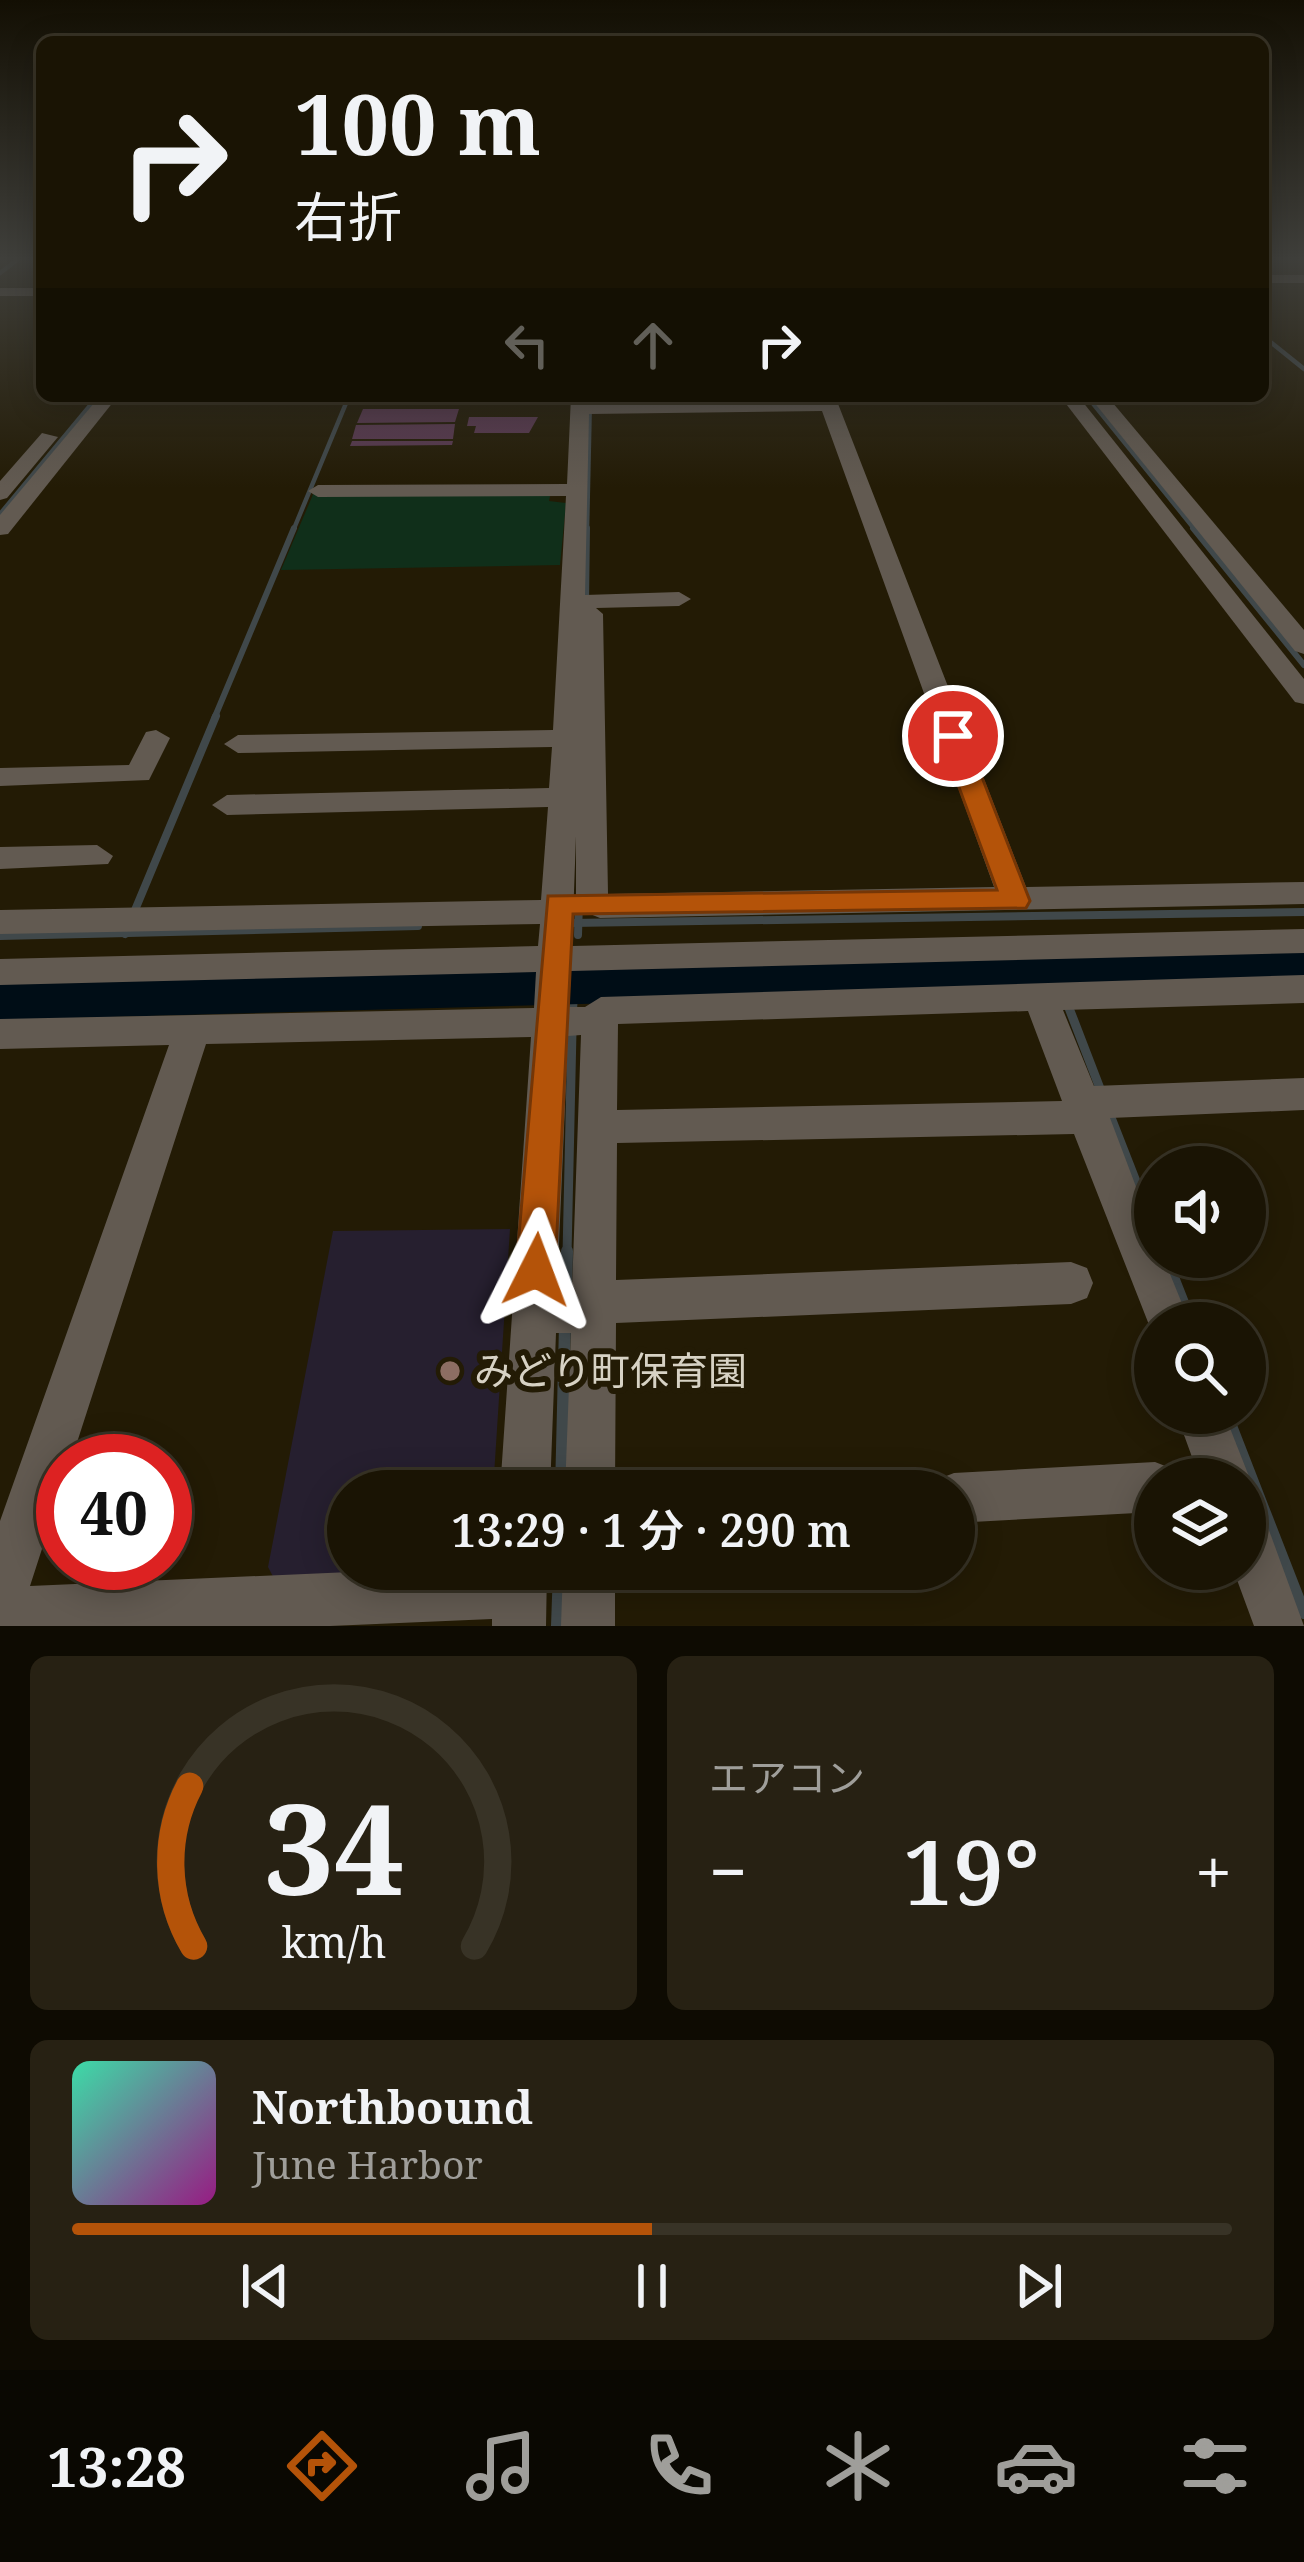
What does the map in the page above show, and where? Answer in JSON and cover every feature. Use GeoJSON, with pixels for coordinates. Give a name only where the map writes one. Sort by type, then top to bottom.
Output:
{"type":"FeatureCollection","features":[{"type":"Feature","properties":{"kind":"street"},"geometry":{"type":"LineString","coordinates":[[73,426],[82,402]]}},
{"type":"Feature","properties":{"kind":"street"},"geometry":{"type":"LineString","coordinates":[[0,529],[20,485],[73,426],[102,402]]}},
{"type":"Feature","properties":{"kind":"street"},"geometry":{"type":"LineString","coordinates":[[588,1470],[572,1310],[565,1003],[586,548],[576,490],[585,406],[779,402]]}},
{"type":"Feature","properties":{"kind":"street"},"geometry":{"type":"LineString","coordinates":[[827,402],[1012,912]]}},
{"type":"Feature","properties":{"kind":"street"},"geometry":{"type":"LineString","coordinates":[[1074,402],[1304,696]]}},
{"type":"Feature","properties":{"kind":"street"},"geometry":{"type":"LineString","coordinates":[[1103,402],[1304,646]]}},
{"type":"Feature","properties":{"kind":"street"},"geometry":{"type":"LineString","coordinates":[[318,491],[576,490]]}},
{"type":"Feature","properties":{"kind":"street"},"geometry":{"type":"LineString","coordinates":[[584,603],[679,599]]}},
{"type":"Feature","properties":{"kind":"street"},"geometry":{"type":"LineString","coordinates":[[0,777],[139,774],[156,738]]}},
{"type":"Feature","properties":{"kind":"street"},"geometry":{"type":"LineString","coordinates":[[238,744],[578,742]]}},
{"type":"Feature","properties":{"kind":"street"},"geometry":{"type":"LineString","coordinates":[[573,905],[566,797],[578,742]]}},
{"type":"Feature","properties":{"kind":"street"},"geometry":{"type":"LineString","coordinates":[[227,805],[566,797]]}},
{"type":"Feature","properties":{"kind":"street"},"geometry":{"type":"LineString","coordinates":[[0,858],[98,856]]}},
{"type":"Feature","properties":{"kind":"street"},"geometry":{"type":"LineString","coordinates":[[0,922],[573,905],[828,925],[1304,893]]}},
{"type":"Feature","properties":{"kind":"street"},"geometry":{"type":"LineString","coordinates":[[0,1034],[193,1029],[565,1003],[828,925],[1012,912],[1304,941]]}},
{"type":"Feature","properties":{"kind":"street"},"geometry":{"type":"LineString","coordinates":[[0,972],[565,1003],[601,1011],[1304,989]]}},
{"type":"Feature","properties":{"kind":"street"},"geometry":{"type":"LineString","coordinates":[[1040,996],[1095,1106],[1160,1302]]}},
{"type":"Feature","properties":{"kind":"street"},"geometry":{"type":"LineString","coordinates":[[530,1470],[572,1310],[594,1136],[600,1127],[565,1003]]}},
{"type":"Feature","properties":{"kind":"street"},"geometry":{"type":"LineString","coordinates":[[0,1596],[193,1029]]}},
{"type":"Feature","properties":{"kind":"street"},"geometry":{"type":"LineString","coordinates":[[600,1127],[1304,1094]]}},
{"type":"Feature","properties":{"kind":"street"},"geometry":{"type":"LineString","coordinates":[[572,1310],[1071,1283]]}},
{"type":"Feature","properties":{"kind":"street"},"geometry":{"type":"LineString","coordinates":[[975,1497],[1134,1488]]}},
{"type":"Feature","properties":{"kind":"street"},"geometry":{"type":"LineString","coordinates":[[1266,1587],[1281,1626]]}},
{"type":"Feature","properties":{"kind":"street"},"geometry":{"type":"LineString","coordinates":[[588,1626],[589,1590]]}},
{"type":"Feature","properties":{"kind":"street"},"geometry":{"type":"LineString","coordinates":[[0,1614],[520,1595]]}},
{"type":"Feature","properties":{"kind":"shaded area"},"geometry":{"type":"Polygon","coordinates":[[[510,1229],[494,1470],[327,1470],[327,1584],[279,1588],[268,1567],[333,1231],[510,1229]]]}},
{"type":"Feature","properties":{"kind":"green space"},"geometry":{"type":"Polygon","coordinates":[[[551,491],[549,501],[566,503],[560,565],[281,570],[314,492],[551,491]]]}},
{"type":"Feature","properties":{"kind":"building"},"geometry":{"type":"Polygon","coordinates":[[[363,409],[459,409],[455,422],[357,423],[363,409]]]}},
{"type":"Feature","properties":{"kind":"building"},"geometry":{"type":"Polygon","coordinates":[[[469,417],[538,417],[529,433],[474,433],[476,426],[467,426],[469,417]]]}},
{"type":"Feature","properties":{"kind":"building"},"geometry":{"type":"Polygon","coordinates":[[[455,424],[453,439],[352,439],[356,425],[455,424]]]}},
{"type":"Feature","properties":{"kind":"building"},"geometry":{"type":"Polygon","coordinates":[[[352,441],[453,441],[452,445],[350,446],[352,441]]]}},
{"type":"Feature","properties":{"kind":"waterway"},"geometry":{"type":"LineString","coordinates":[[1269,341],[1304,369]]}},
{"type":"Feature","properties":{"kind":"waterway"},"geometry":{"type":"LineString","coordinates":[[0,514],[93,402]]}},
{"type":"Feature","properties":{"kind":"waterway"},"geometry":{"type":"LineString","coordinates":[[293,531],[347,402]]}},
{"type":"Feature","properties":{"kind":"waterway"},"geometry":{"type":"LineString","coordinates":[[587,531],[590,402]]}},
{"type":"Feature","properties":{"kind":"waterway"},"geometry":{"type":"LineString","coordinates":[[1092,402],[1196,531]]}},
{"type":"Feature","properties":{"kind":"waterway"},"geometry":{"type":"LineString","coordinates":[[214,719],[294,528]]}},
{"type":"Feature","properties":{"kind":"waterway"},"geometry":{"type":"LineString","coordinates":[[586,604],[587,528]]}},
{"type":"Feature","properties":{"kind":"waterway"},"geometry":{"type":"LineString","coordinates":[[1193,528],[1304,665]]}},
{"type":"Feature","properties":{"kind":"waterway"},"geometry":{"type":"LineString","coordinates":[[125,933],[216,716]]}},
{"type":"Feature","properties":{"kind":"waterway"},"geometry":{"type":"LineString","coordinates":[[578,923],[579,901]]}},
{"type":"Feature","properties":{"kind":"waterway"},"geometry":{"type":"LineString","coordinates":[[578,923],[1304,912]]}},
{"type":"Feature","properties":{"kind":"waterway"},"geometry":{"type":"LineString","coordinates":[[571,923],[578,923]]}},
{"type":"Feature","properties":{"kind":"waterway"},"geometry":{"type":"LineString","coordinates":[[578,923],[578,935]]}},
{"type":"Feature","properties":{"kind":"waterway"},"geometry":{"type":"LineString","coordinates":[[125,933],[418,926]]}},
{"type":"Feature","properties":{"kind":"waterway"},"geometry":{"type":"LineString","coordinates":[[0,936],[125,933]]}},
{"type":"Feature","properties":{"kind":"waterway"},"geometry":{"type":"LineString","coordinates":[[0,1001],[1304,966]]}},
{"type":"Feature","properties":{"kind":"waterway"},"geometry":{"type":"LineString","coordinates":[[1055,973],[1058,982]]}},
{"type":"Feature","properties":{"kind":"waterway"},"geometry":{"type":"LineString","coordinates":[[572,1016],[575,976]]}},
{"type":"Feature","properties":{"kind":"waterway"},"geometry":{"type":"LineString","coordinates":[[1069,1008],[1101,1091]]}},
{"type":"Feature","properties":{"kind":"waterway"},"geometry":{"type":"LineString","coordinates":[[567,1254],[572,1031]]}},
{"type":"Feature","properties":{"kind":"waterway"},"geometry":{"type":"LineString","coordinates":[[1108,1110],[1134,1176]]}},
{"type":"Feature","properties":{"kind":"waterway"},"geometry":{"type":"LineString","coordinates":[[566,1298],[567,1251]]}},
{"type":"Feature","properties":{"kind":"waterway"},"geometry":{"type":"LineString","coordinates":[[1173,1278],[1183,1302]]}},
{"type":"Feature","properties":{"kind":"waterway"},"geometry":{"type":"LineString","coordinates":[[562,1470],[565,1325]]}},
{"type":"Feature","properties":{"kind":"waterway"},"geometry":{"type":"LineString","coordinates":[[1234,1434],[1304,1613]]}},
{"type":"Feature","properties":{"kind":"waterway"},"geometry":{"type":"LineString","coordinates":[[557,1626],[558,1590]]}},
{"type":"Feature","properties":{"kind":"place","name":"みどり町保育園"},"geometry":{"type":"Point","coordinates":[450,1371]}},
{"type":"Feature","properties":{"kind":"route"},"geometry":{"type":"LineString","coordinates":[[536,1270],[558,904],[826,906],[1015,901],[953,736]]}}]}
